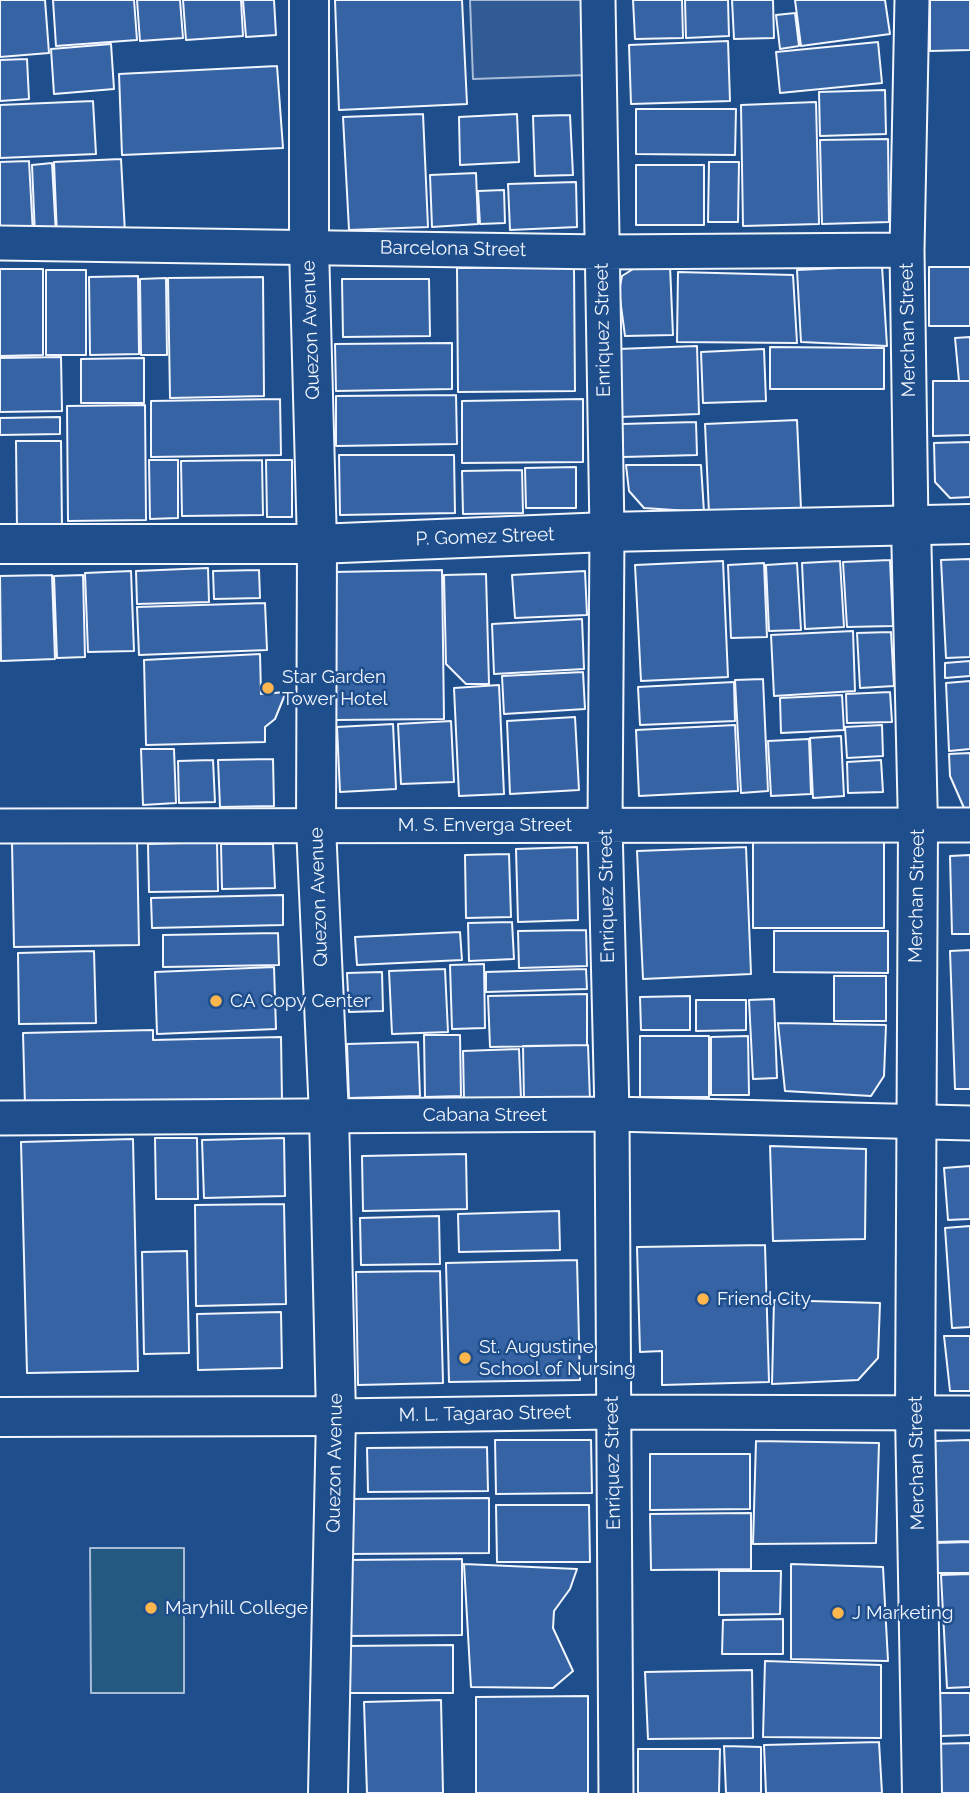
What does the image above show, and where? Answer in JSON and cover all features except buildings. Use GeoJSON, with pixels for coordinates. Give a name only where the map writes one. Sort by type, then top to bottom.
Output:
{"type":"FeatureCollection","features":[{"type":"Feature","properties":{"kind":"main road","name":"Quezon Avenue"},"geometry":{"type":"LineString","coordinates":[[309,0],[309,247],[317,544],[316,827],[329,1115],[336,1416],[328,1793]]}},
{"type":"Feature","properties":{"kind":"main road","name":"P. Gomez Street"},"geometry":{"type":"LineString","coordinates":[[0,544],[317,544],[607,532],[970,524]]}},
{"type":"Feature","properties":{"kind":"main road","name":"Merchan Street"},"geometry":{"type":"LineString","coordinates":[[911,526],[918,825],[915,1414],[922,1793]]}},
{"type":"Feature","properties":{"kind":"main road","name":"M. L. Tagarao Street"},"geometry":{"type":"LineString","coordinates":[[0,1417],[336,1416]]}},
{"type":"Feature","properties":{"kind":"street","name":"Enriquez Street"},"geometry":{"type":"LineString","coordinates":[[598,0],[607,532],[605,824],[612,1115],[616,1793]]}},
{"type":"Feature","properties":{"kind":"street","name":"Merchan Street"},"geometry":{"type":"LineString","coordinates":[[911,526],[907,250],[912,0]]}},
{"type":"Feature","properties":{"kind":"street","name":"Barcelona Street"},"geometry":{"type":"LineString","coordinates":[[0,243],[602,252],[907,250]]}},
{"type":"Feature","properties":{"kind":"street","name":"M. S. Enverga Street"},"geometry":{"type":"LineString","coordinates":[[0,826],[970,825]]}},
{"type":"Feature","properties":{"kind":"street","name":"Cabana Street"},"geometry":{"type":"LineString","coordinates":[[0,1118],[612,1115],[970,1123]]}},
{"type":"Feature","properties":{"kind":"street","name":"M. L. Tagarao Street"},"geometry":{"type":"LineString","coordinates":[[336,1416],[612,1412],[970,1413]]}},
{"type":"Feature","properties":{"kind":"shaded area"},"geometry":{"type":"Polygon","coordinates":[[[470,0],[586,0],[588,75],[473,79],[470,0]]]}},
{"type":"Feature","properties":{"kind":"shaded area"},"geometry":{"type":"Polygon","coordinates":[[[90,1548],[184,1548],[184,1693],[91,1693],[90,1548]]]}},
{"type":"Feature","properties":{"kind":"place","name":"Star Garden Tower Hotel"},"geometry":{"type":"Point","coordinates":[268,688]}},
{"type":"Feature","properties":{"kind":"place","name":"CA Copy Center"},"geometry":{"type":"Point","coordinates":[216,1001]}},
{"type":"Feature","properties":{"kind":"place","name":"Friend City"},"geometry":{"type":"Point","coordinates":[703,1299]}},
{"type":"Feature","properties":{"kind":"place","name":"St. Augustine School of Nursing"},"geometry":{"type":"Point","coordinates":[465,1358]}},
{"type":"Feature","properties":{"kind":"place","name":"Maryhill College"},"geometry":{"type":"Point","coordinates":[151,1608]}},
{"type":"Feature","properties":{"kind":"place","name":"J Marketing"},"geometry":{"type":"Point","coordinates":[838,1613]}}]}
